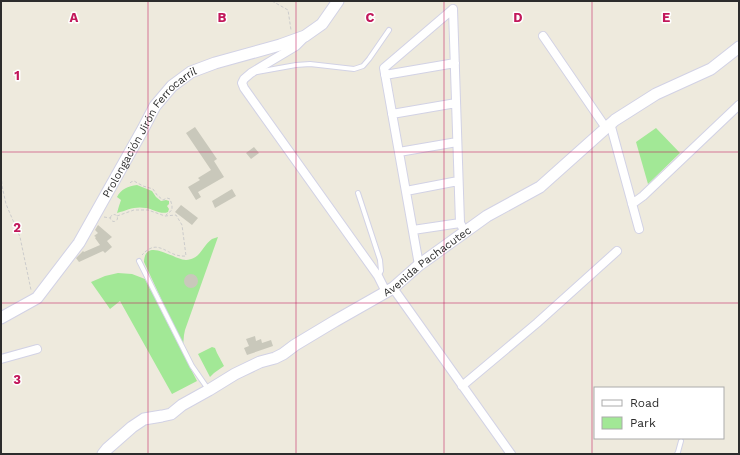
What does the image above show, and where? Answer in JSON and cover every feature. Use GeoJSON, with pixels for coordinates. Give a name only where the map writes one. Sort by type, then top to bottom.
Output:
{"type":"FeatureCollection","features":[{"type":"Feature","properties":{"kind":"main road","name":"Prolongación Jirón Ferrocarril"},"geometry":{"type":"LineString","coordinates":[[1,318],[38,298],[79,243],[155,106],[172,86],[191,72],[203,67],[280,45],[305,36],[322,24],[338,1]]}},
{"type":"Feature","properties":{"kind":"main road","name":"Avenida Pachacutec"},"geometry":{"type":"LineString","coordinates":[[103,454],[132,427],[144,419],[171,414],[182,405],[235,374],[260,362],[283,354],[295,345],[390,290],[462,227],[540,187],[608,126],[656,94],[712,69],[739,47]]}},
{"type":"Feature","properties":{"kind":"street"},"geometry":{"type":"LineString","coordinates":[[413,230],[462,227],[458,181],[453,9],[384,68],[419,265]]}},
{"type":"Feature","properties":{"kind":"street"},"geometry":{"type":"LineString","coordinates":[[305,36],[296,46],[244,79],[242,83],[244,88],[378,276],[462,386],[510,454]]}},
{"type":"Feature","properties":{"kind":"street"},"geometry":{"type":"LineString","coordinates":[[543,36],[608,126],[639,230]]}},
{"type":"Feature","properties":{"kind":"street"},"geometry":{"type":"LineString","coordinates":[[385,75],[455,63]]}},
{"type":"Feature","properties":{"kind":"street"},"geometry":{"type":"LineString","coordinates":[[392,114],[456,103]]}},
{"type":"Feature","properties":{"kind":"street"},"geometry":{"type":"LineString","coordinates":[[632,204],[643,196],[739,105]]}},
{"type":"Feature","properties":{"kind":"street"},"geometry":{"type":"LineString","coordinates":[[399,152],[457,142]]}},
{"type":"Feature","properties":{"kind":"street"},"geometry":{"type":"LineString","coordinates":[[406,191],[458,181]]}},
{"type":"Feature","properties":{"kind":"street"},"geometry":{"type":"LineString","coordinates":[[462,386],[617,251]]}},
{"type":"Feature","properties":{"kind":"street"},"geometry":{"type":"LineString","coordinates":[[1,359],[37,349]]}},
{"type":"Feature","properties":{"kind":"lane"},"geometry":{"type":"LineString","coordinates":[[252,73],[310,64],[354,69],[358,68],[363,66],[369,59],[389,30]]}},
{"type":"Feature","properties":{"kind":"lane"},"geometry":{"type":"LineString","coordinates":[[358,193],[380,260],[381,271],[378,276]]}},
{"type":"Feature","properties":{"kind":"lane"},"geometry":{"type":"LineString","coordinates":[[139,261],[192,366],[210,390]]}},
{"type":"Feature","properties":{"kind":"lane"},"geometry":{"type":"LineString","coordinates":[[677,454],[681,440]]}},
{"type":"Feature","properties":{"kind":"path"},"geometry":{"type":"LineString","coordinates":[[272,1],[288,10],[291,33]]}},
{"type":"Feature","properties":{"kind":"path"},"geometry":{"type":"LineString","coordinates":[[1,171],[2,186],[6,204],[20,237],[34,300]]}},
{"type":"Feature","properties":{"kind":"path"},"geometry":{"type":"LineString","coordinates":[[130,183],[134,181],[142,186],[153,189],[162,200],[167,198],[170,199],[172,210],[165,216]]}},
{"type":"Feature","properties":{"kind":"path"},"geometry":{"type":"LineString","coordinates":[[117,216],[134,210],[148,210],[165,216],[176,215],[182,223],[186,256],[174,254],[161,248],[152,247],[143,253],[139,261]]}},
{"type":"Feature","properties":{"kind":"green space"},"geometry":{"type":"Polygon","coordinates":[[[656,128],[680,153],[648,184],[636,142],[656,128]]]}},
{"type":"Feature","properties":{"kind":"green space"},"geometry":{"type":"Polygon","coordinates":[[[137,185],[152,191],[161,201],[169,201],[167,206],[169,209],[168,212],[163,213],[146,208],[138,208],[117,213],[121,200],[117,197],[119,194],[125,188],[137,185]]]}},
{"type":"Feature","properties":{"kind":"green space"},"geometry":{"type":"Polygon","coordinates":[[[218,237],[185,330],[183,346],[144,262],[146,254],[149,251],[155,250],[181,259],[191,259],[198,255],[212,239],[218,237]]]}},
{"type":"Feature","properties":{"kind":"green space"},"geometry":{"type":"Polygon","coordinates":[[[118,273],[132,274],[145,279],[197,381],[172,394],[120,301],[110,309],[91,282],[105,276],[118,273]]]}},
{"type":"Feature","properties":{"kind":"green space"},"geometry":{"type":"Polygon","coordinates":[[[212,347],[215,348],[224,366],[210,377],[198,354],[212,347]]]}},
{"type":"Feature","properties":{"kind":"building"},"geometry":{"type":"Polygon","coordinates":[[[195,127],[217,159],[214,161],[224,177],[198,192],[201,197],[196,200],[188,187],[200,180],[198,178],[211,170],[186,133],[195,127]]]}},
{"type":"Feature","properties":{"kind":"building"},"geometry":{"type":"Polygon","coordinates":[[[254,147],[259,153],[251,159],[246,153],[254,147]]]}},
{"type":"Feature","properties":{"kind":"building"},"geometry":{"type":"Polygon","coordinates":[[[232,189],[236,196],[215,208],[212,201],[232,189]]]}},
{"type":"Feature","properties":{"kind":"building"},"geometry":{"type":"Polygon","coordinates":[[[181,205],[198,218],[192,225],[175,212],[181,205]]]}},
{"type":"Feature","properties":{"kind":"building"},"geometry":{"type":"Polygon","coordinates":[[[98,225],[112,237],[107,241],[112,247],[105,253],[103,251],[79,262],[76,258],[83,251],[84,252],[100,245],[94,236],[98,233],[95,230],[98,225]]]}},
{"type":"Feature","properties":{"kind":"building"},"geometry":{"type":"Polygon","coordinates":[[[191,274],[196,276],[198,281],[196,286],[191,288],[186,286],[184,281],[186,276],[191,274]]]}},
{"type":"Feature","properties":{"kind":"building"},"geometry":{"type":"Polygon","coordinates":[[[255,336],[256,341],[261,339],[262,343],[271,340],[273,346],[247,355],[244,348],[249,346],[246,339],[255,336]]]}}]}
